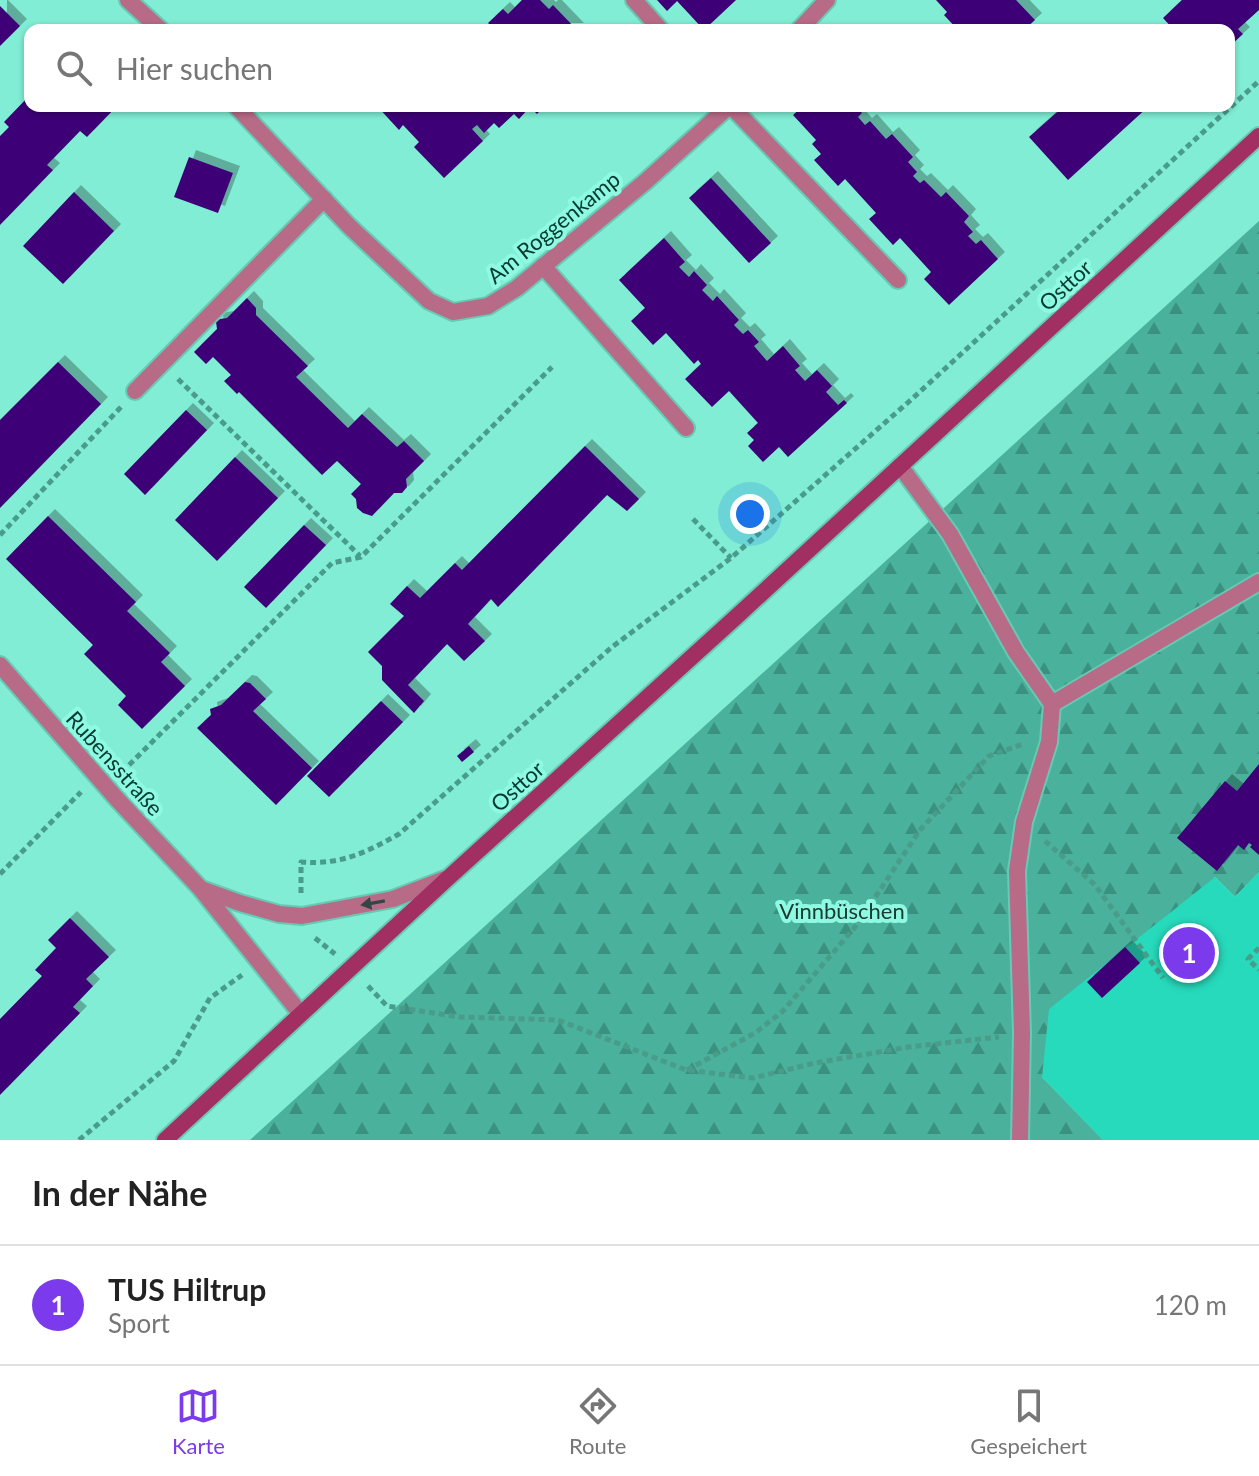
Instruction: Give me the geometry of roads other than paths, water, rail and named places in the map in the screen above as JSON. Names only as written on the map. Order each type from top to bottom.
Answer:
[{"type":"main road","name":"Osttor","points":[[165,1140],[1259,136]]},
{"type":"street","points":[[128,0],[154,24]]},
{"type":"street","points":[[634,0],[656,24]]},
{"type":"street","points":[[805,24],[827,0]]},
{"type":"street","name":"Am Roggenkamp","points":[[242,112],[324,199],[429,301],[453,312],[488,306],[543,266],[723,112]]},
{"type":"street","points":[[736,112],[898,280]]},
{"type":"street","points":[[135,391],[324,199]]},
{"type":"street","points":[[543,266],[686,428]]},
{"type":"street","points":[[900,466],[950,534],[1016,652],[1052,704],[1049,742],[1024,822],[1017,871],[1022,1033],[1020,1140]]},
{"type":"street","points":[[1052,704],[1259,582]]},
{"type":"street","name":"Rubensstraße","points":[[0,665],[200,888],[300,1013]]},
{"type":"street","name":"Rubensstraße","points":[[200,888],[279,914],[302,916],[393,899],[447,879]]},
{"type":"place","name":"TUS Hiltrup","points":[[1189,953]]},
{"type":"park label","name":"Vinnbüschen","points":[[842,910]]}]
